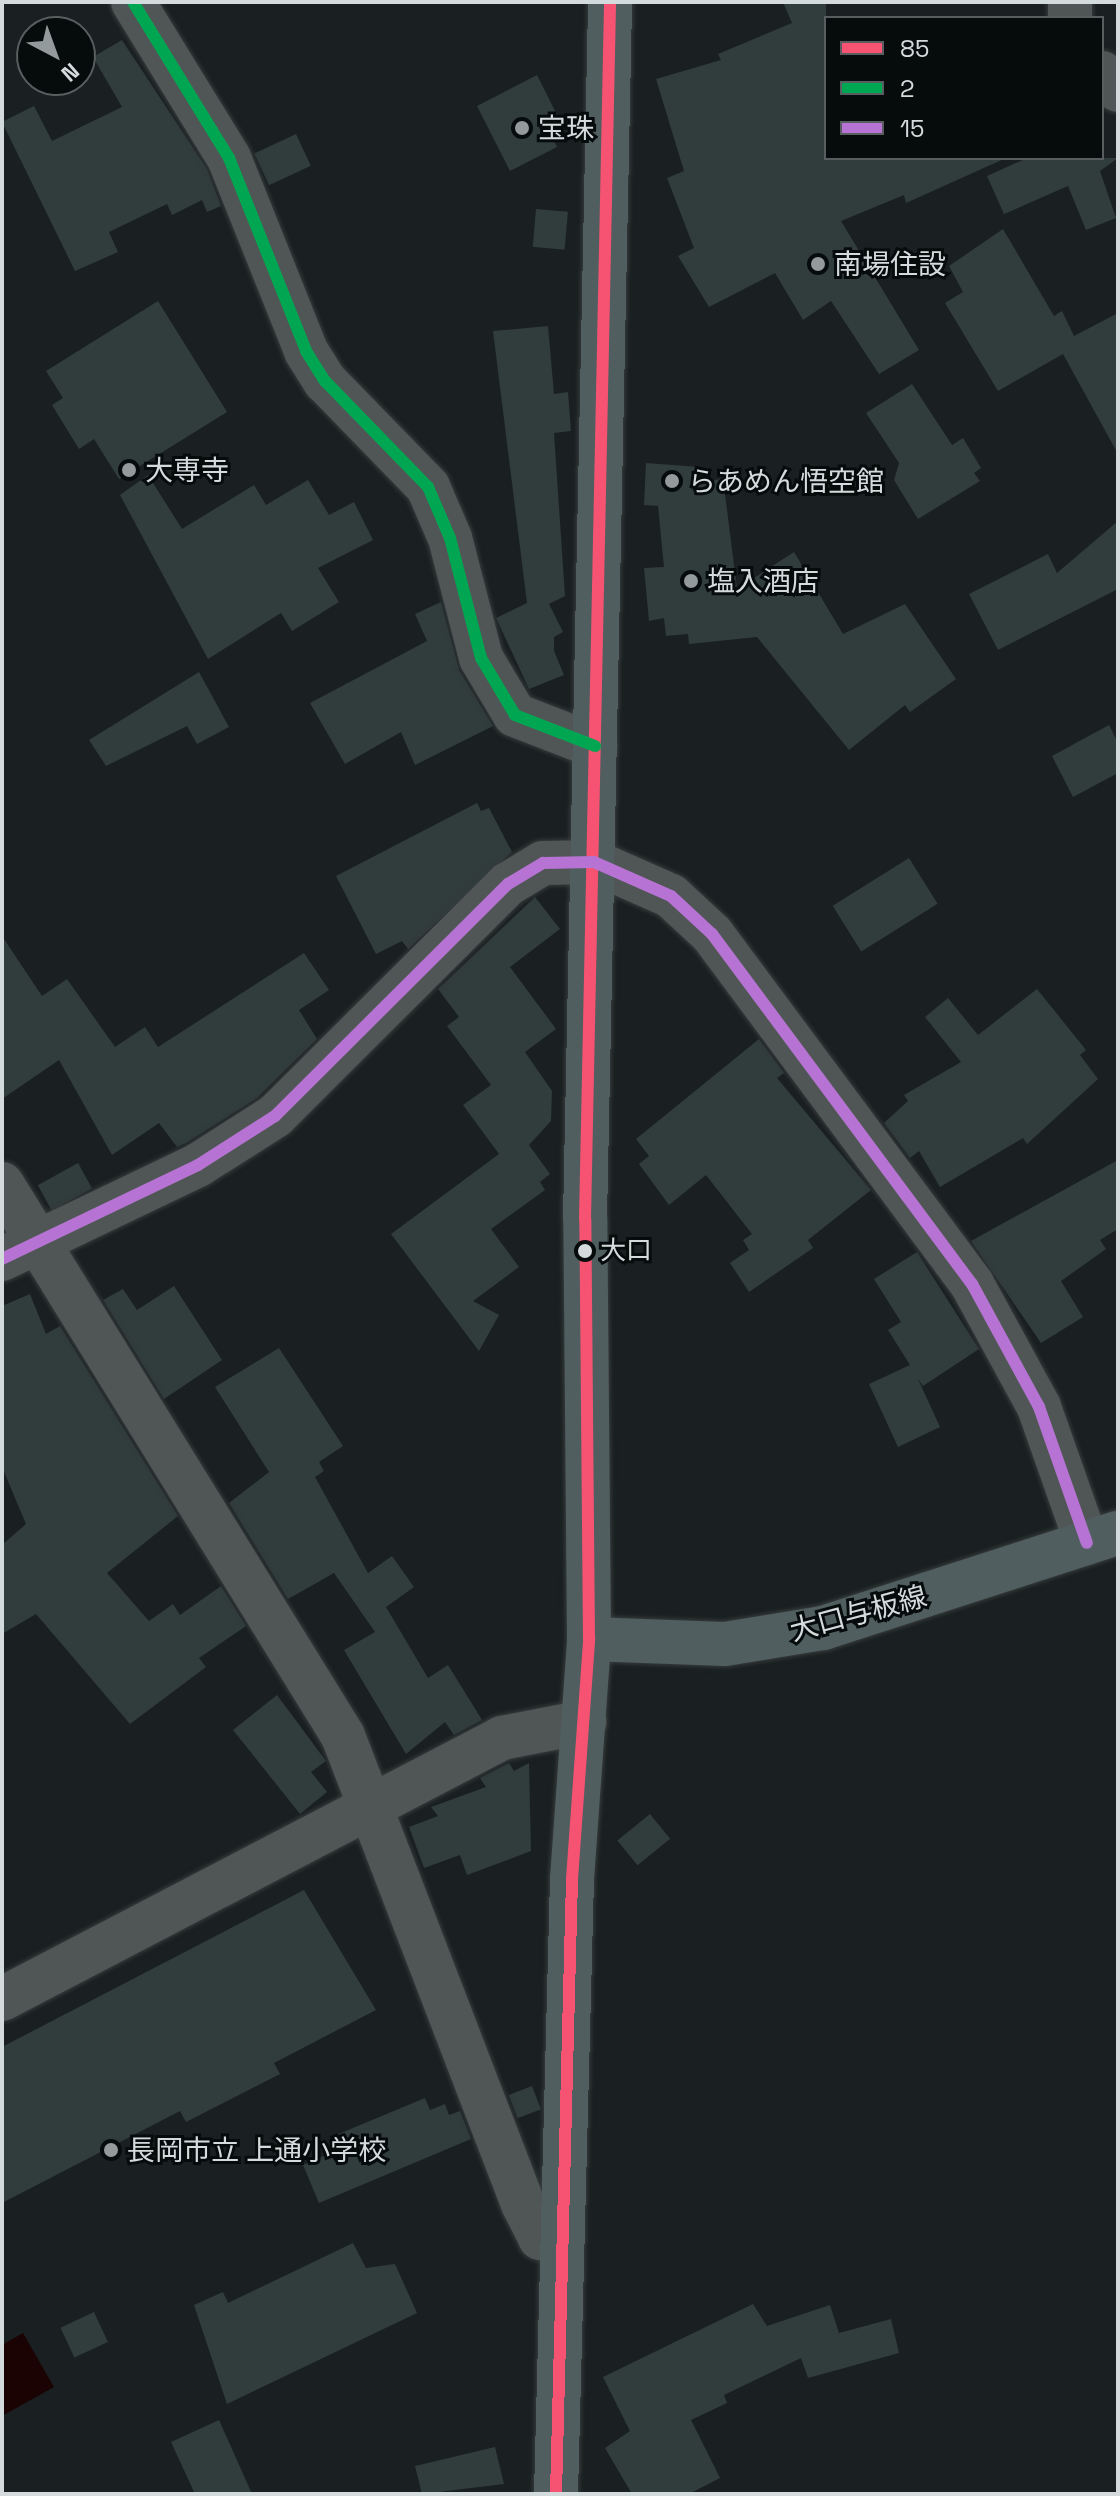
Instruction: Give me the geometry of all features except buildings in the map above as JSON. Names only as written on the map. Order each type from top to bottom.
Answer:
[{"type":"main road","points":[[556,2494],[560,2241],[589,1639],[585,1219],[610,2]]},
{"type":"main road","name":"大口与板線","points":[[589,1639],[725,1644],[823,1628],[1102,1538]]},
{"type":"street","points":[[133,2],[229,158],[306,351],[325,381],[428,487],[450,538],[481,658],[515,715],[595,746]]},
{"type":"street","points":[[1104,75],[1118,90]]},
{"type":"street","points":[[20,1253],[198,1165],[275,1116],[508,884],[543,863],[594,862],[671,896],[712,934],[972,1284],[1039,1407],[1102,1538]]},
{"type":"street","points":[[2,1184],[20,1253],[343,1736],[374,1801],[523,2204],[540,2238],[560,2241]]},
{"type":"street","points":[[2,1999],[374,1801],[502,1738],[584,1722]]},
{"type":"shaded area","points":[[23,2333],[54,2387],[2,2416],[2,2345]]},
{"type":"transit line","name":"2","points":[[133,2],[229,158],[306,351],[325,381],[428,487],[450,538],[481,658],[515,715],[595,746]]},
{"type":"transit line","name":"85","points":[[556,2494],[572,1879],[589,1639],[585,1219],[610,2]]},
{"type":"transit line","name":"15","points":[[2,1259],[198,1165],[275,1116],[508,884],[543,863],[594,862],[671,896],[712,934],[972,1284],[1039,1407],[1087,1543]]},
{"type":"place","name":"宝珠","points":[[522,128]]},
{"type":"place","name":"南場住設","points":[[818,264]]},
{"type":"place","name":"大専寺","points":[[129,470]]},
{"type":"place","name":"らあめん悟空館","points":[[672,481]]},
{"type":"place","name":"塩入酒店","points":[[691,581]]},
{"type":"place","name":"大口","points":[[585,1251]]},
{"type":"place","name":"長岡市立 上通小学校","points":[[111,2150]]}]
